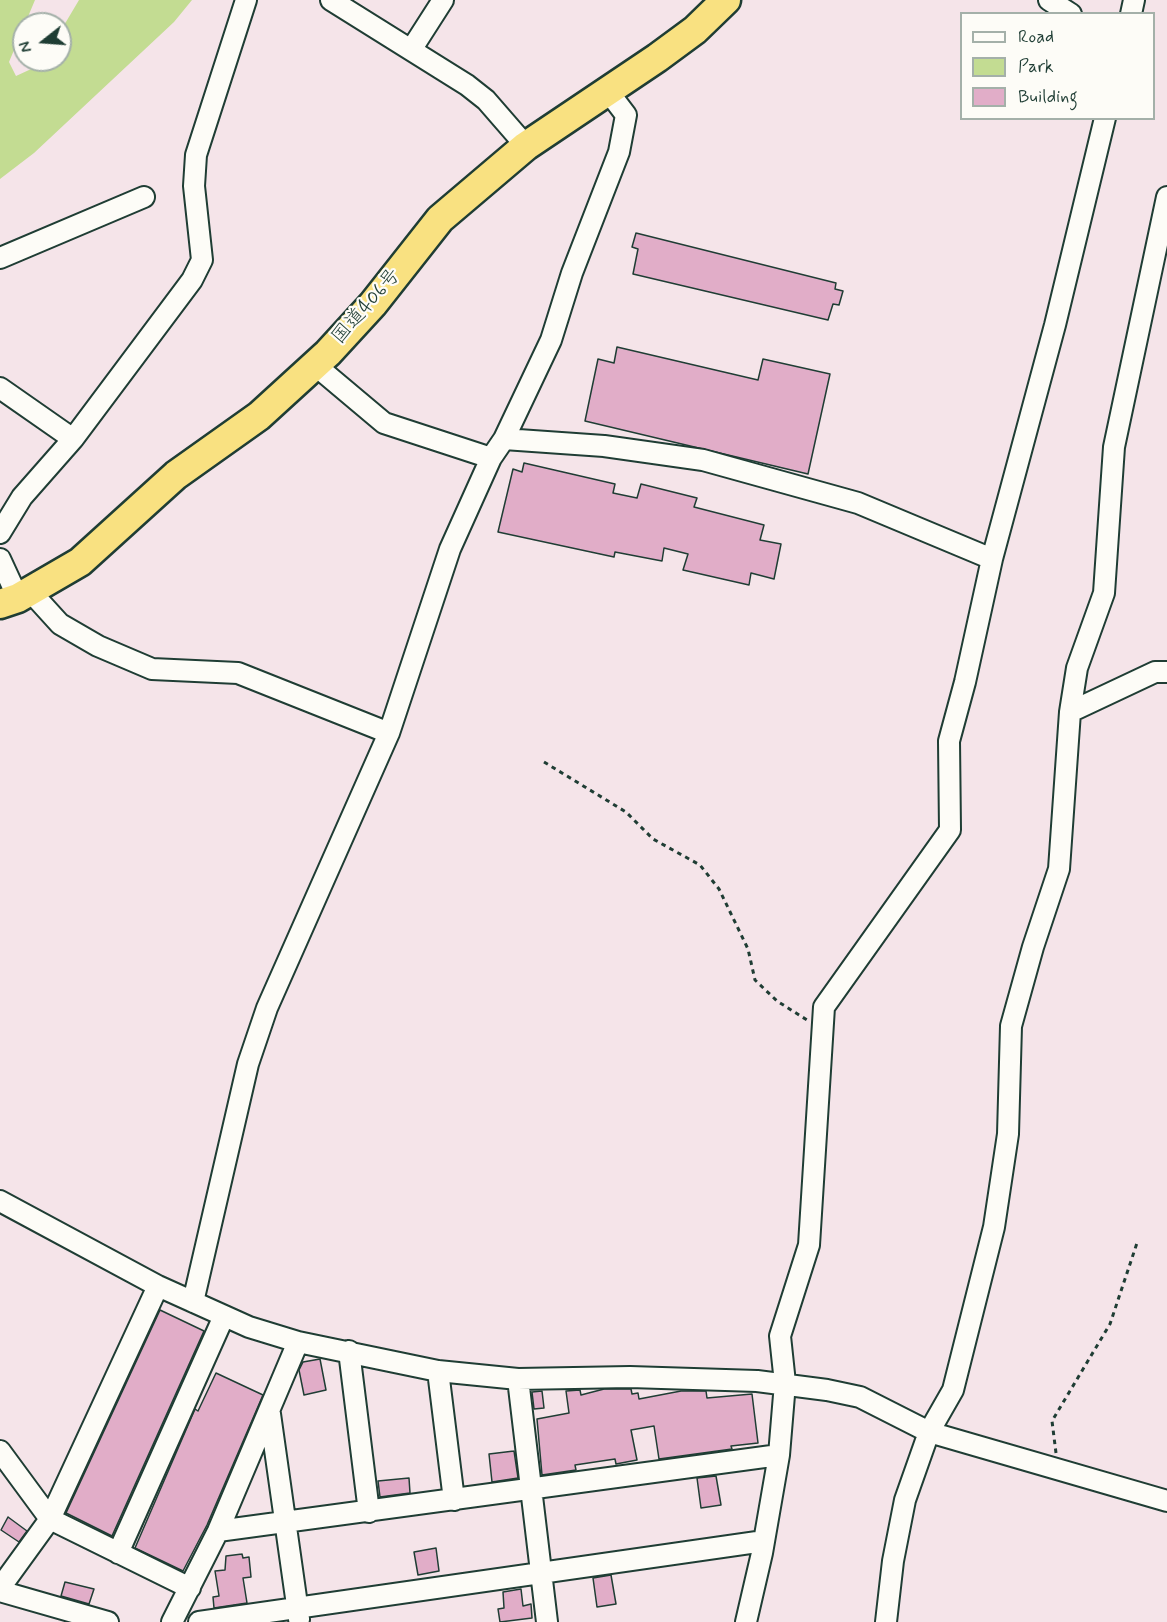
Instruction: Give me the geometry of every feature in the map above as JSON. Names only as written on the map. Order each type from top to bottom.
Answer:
[{"type":"highway","name":"国道406号","points":[[16,598],[80,562],[176,476],[259,416],[315,365],[373,304],[440,219],[526,146],[685,37],[726,0]]},
{"type":"street","points":[[0,533],[22,497],[73,439],[192,280],[202,260],[194,186],[195,154],[246,0]]},
{"type":"street","points":[[411,50],[443,0]]},
{"type":"street","points":[[1049,0],[1068,12]]},
{"type":"street","points":[[345,3],[486,100],[526,146]]},
{"type":"street","points":[[193,1302],[248,1064],[267,1008],[389,733],[450,549],[491,458],[504,439],[551,340],[572,273],[619,152],[626,114],[607,90]]},
{"type":"street","points":[[746,1622],[779,1455],[785,1383],[780,1336],[808,1245],[824,1007],[950,830],[949,741],[965,682],[992,559],[1055,325],[1105,120]]},
{"type":"street","points":[[0,258],[144,197]]},
{"type":"street","points":[[886,1622],[893,1561],[905,1500],[929,1432],[953,1390],[994,1227],[1008,1134],[1011,1026],[1033,947],[1059,869],[1070,712],[1077,668],[1104,593],[1114,447],[1167,197]]},
{"type":"street","points":[[315,365],[384,423],[491,458]]},
{"type":"street","points":[[0,388],[73,439]]},
{"type":"street","points":[[504,439],[604,446],[703,460],[858,503],[992,559]]},
{"type":"street","points":[[0,559],[16,598],[98,646],[152,669],[238,673],[389,733]]},
{"type":"street","points":[[1070,712],[1155,672],[1167,672]]},
{"type":"street","points":[[0,1201],[158,1286],[224,1316],[298,1342],[438,1371],[518,1379],[630,1377],[785,1383],[860,1397],[929,1432],[1167,1501]]},
{"type":"street","points":[[108,1622],[0,1589],[50,1519],[158,1286]]},
{"type":"street","points":[[118,1552],[224,1316]]},
{"type":"street","points":[[172,1622],[218,1532],[298,1342]]},
{"type":"street","points":[[349,1351],[369,1512]]},
{"type":"street","points":[[438,1371],[454,1500]]},
{"type":"street","points":[[518,1379],[547,1622]]},
{"type":"street","points":[[270,1413],[299,1615]]},
{"type":"street","points":[[0,1451],[50,1519],[190,1588]]},
{"type":"street","points":[[218,1532],[285,1521],[530,1491],[779,1455]]},
{"type":"street","points":[[199,1622],[299,1615],[541,1574],[764,1540]]},
{"type":"path","points":[[544,762],[626,812],[653,839],[700,865],[719,889],[748,949],[755,980],[777,1001],[823,1030]]},
{"type":"path","points":[[1059,1470],[1052,1420],[1110,1324],[1138,1240]]},
{"type":"green space","points":[[0,0],[35,0],[30,12],[12,12],[12,55],[9,62],[16,76],[25,72],[72,72],[72,12],[79,0],[192,0],[174,22],[34,153],[0,179]]},
{"type":"building","points":[[636,233],[836,283],[835,289],[843,291],[839,305],[833,304],[828,320],[633,274],[638,249],[632,247]]},
{"type":"building","points":[[617,347],[758,380],[763,359],[830,374],[808,474],[585,421],[598,359],[614,363]]},
{"type":"building","points":[[524,463],[615,484],[613,493],[637,498],[641,484],[697,498],[694,507],[764,525],[760,540],[781,544],[774,579],[751,573],[749,585],[683,570],[688,554],[664,548],[662,561],[615,552],[614,557],[498,532],[513,469],[522,472]]},
{"type":"building","points":[[160,1310],[204,1331],[112,1536],[66,1513]]},
{"type":"building","points":[[320,1359],[326,1390],[304,1395],[299,1370],[303,1362]]},
{"type":"building","points":[[216,1373],[263,1395],[207,1525],[183,1571],[135,1548],[195,1409],[198,1411]]},
{"type":"building","points":[[604,1389],[631,1389],[632,1394],[638,1393],[639,1399],[681,1391],[706,1391],[707,1398],[752,1394],[758,1443],[659,1459],[654,1426],[631,1430],[637,1460],[616,1464],[615,1459],[575,1465],[576,1470],[542,1475],[537,1419],[569,1413],[566,1391],[580,1390],[581,1395]]},
{"type":"building","points":[[542,1391],[544,1408],[534,1409],[532,1392]]},
{"type":"building","points":[[514,1451],[518,1478],[492,1482],[489,1454]]},
{"type":"building","points":[[716,1476],[721,1505],[701,1508],[697,1478]]},
{"type":"building","points":[[409,1478],[410,1493],[380,1497],[378,1481]]},
{"type":"building","points":[[8,1517],[27,1531],[19,1542],[1,1530]]},
{"type":"building","points":[[436,1548],[439,1571],[418,1575],[414,1552]]},
{"type":"building","points":[[242,1554],[243,1558],[249,1557],[251,1577],[243,1578],[247,1603],[214,1608],[213,1597],[219,1596],[215,1571],[225,1570],[226,1556]]},
{"type":"building","points":[[611,1575],[616,1604],[597,1607],[593,1578]]},
{"type":"building","points":[[65,1582],[94,1589],[89,1604],[61,1596]]},
{"type":"building","points":[[521,1589],[523,1606],[531,1604],[532,1618],[500,1622],[498,1609],[504,1608],[503,1592]]}]
